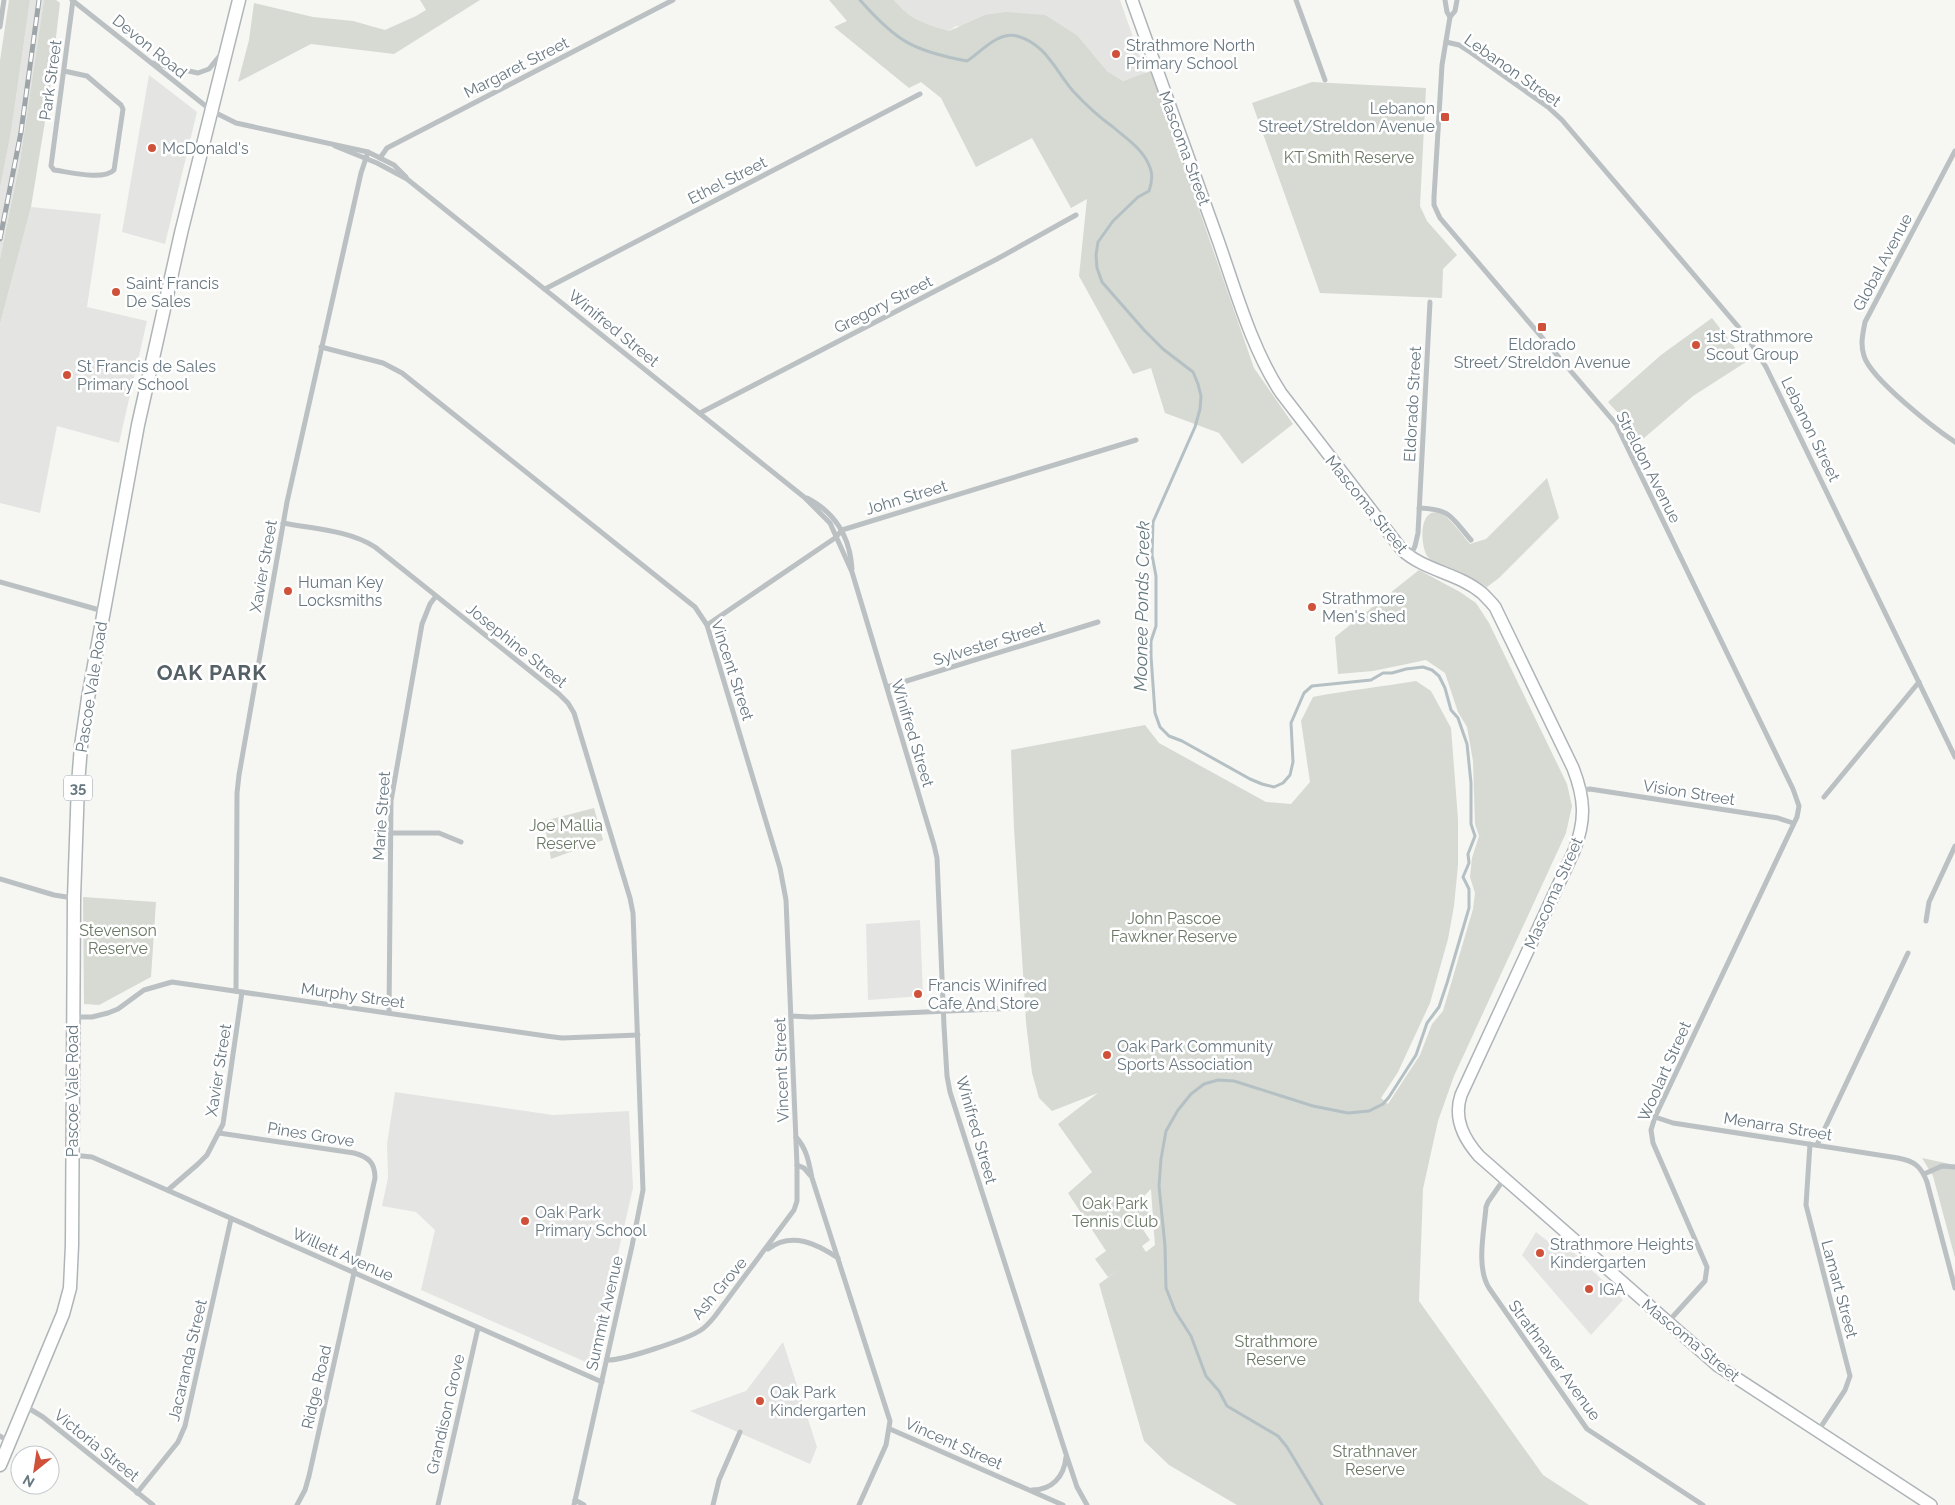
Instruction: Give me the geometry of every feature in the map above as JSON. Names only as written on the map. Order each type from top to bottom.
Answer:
[{"type":"main road","name":"Pascoe Vale Road","points":[[0,1465],[5,1439],[25,1406],[61,1321],[70,1288],[72,1260],[74,898],[81,746],[103,611],[138,425],[173,267],[239,0]]},
{"type":"main road","name":"Mascoma Street","points":[[1132,0],[1222,251],[1270,378],[1386,530],[1410,557],[1482,592],[1495,607],[1569,760],[1581,790],[1583,816],[1580,836],[1458,1103],[1460,1128],[1467,1142],[1479,1156],[1718,1366],[1931,1505]]},
{"type":"street","points":[[0,27],[4,0]]},
{"type":"street","name":"Devon Road","points":[[73,0],[212,111]]},
{"type":"street","name":"Park Street","points":[[64,71],[83,74],[90,78],[124,109],[114,170],[110,174],[89,175],[54,170],[50,162],[73,0]]},
{"type":"street","name":"Margaret Street","points":[[377,163],[387,148],[673,0]]},
{"type":"street","points":[[1296,0],[1325,80]]},
{"type":"street","name":"Lebanon Street","points":[[1445,0],[1450,17]]},
{"type":"street","name":"Lebanon Street","points":[[1447,34],[1450,17],[1455,11],[1457,0]]},
{"type":"street","name":"Streldon Avenue","points":[[1447,34],[1442,65],[1434,196],[1436,211],[1616,424],[1793,790],[1799,806],[1793,823]]},
{"type":"street","name":"Lebanon Street","points":[[1446,42],[1458,45],[1470,52],[1548,107],[1562,120],[1747,337],[1766,367],[1955,757]]},
{"type":"street","points":[[150,62],[198,73],[209,68],[228,45]]},
{"type":"street","name":"Ethel Street","points":[[545,289],[920,94]]},
{"type":"street","name":"Winifred Street","points":[[212,111],[236,123],[368,152],[398,168],[407,179]]},
{"type":"street","name":"Winifred Street","points":[[335,146],[377,163],[407,179],[804,497],[830,523],[835,538],[852,572],[937,858],[943,1011],[947,1076],[950,1092],[1066,1454],[1077,1487],[1086,1505]]},
{"type":"street","name":"Global Avenue","points":[[1955,151],[1865,322],[1862,338],[1864,356],[1875,374],[1933,428],[1955,442]]},
{"type":"street","name":"Xavier Street","points":[[168,1190],[207,1155],[219,1133],[225,1111],[239,991],[237,793],[283,523],[321,347],[365,158],[368,152]]},
{"type":"street","name":"Gregory Street","points":[[700,413],[997,259],[1076,215]]},
{"type":"street","name":"Eldorado Street","points":[[1410,557],[1417,540],[1430,302]]},
{"type":"street","name":"Vincent Street","points":[[321,347],[383,363],[402,373],[695,607],[707,625],[784,884],[797,1165]]},
{"type":"street","name":"John Street","points":[[842,530],[1136,440]]},
{"type":"street","name":"Winifred Street","points":[[804,497],[816,503],[830,514],[842,530],[851,559],[852,572]]},
{"type":"street","points":[[1419,508],[1435,508],[1445,512],[1471,540]]},
{"type":"street","name":"Josephine Street","points":[[283,523],[343,534],[362,540],[560,694],[568,703],[574,714],[633,913],[638,1035]]},
{"type":"street","points":[[707,625],[835,538],[842,530]]},
{"type":"street","points":[[0,582],[103,611]]},
{"type":"street","name":"Marie Street","points":[[389,1013],[392,801],[422,624],[430,604],[436,596]]},
{"type":"street","name":"Sylvester Street","points":[[887,687],[1098,622]]},
{"type":"street","points":[[1824,797],[1919,682]]},
{"type":"street","name":"Vision Street","points":[[1581,790],[1590,789],[1778,818],[1793,823]]},
{"type":"street","name":"Woolart Street","points":[[1668,1323],[1705,1281],[1707,1267],[1653,1143],[1651,1130],[1655,1117],[1793,823]]},
{"type":"street","points":[[391,833],[438,833],[461,842]]},
{"type":"street","points":[[1926,921],[1929,902],[1955,846]]},
{"type":"street","points":[[0,879],[58,896],[74,898]]},
{"type":"street","points":[[1817,1145],[1908,954]]},
{"type":"street","name":"Murphy Street","points":[[73,1017],[104,1015],[118,1009],[144,990],[172,982],[562,1038],[638,1035]]},
{"type":"street","points":[[791,1019],[1017,1008]]},
{"type":"street","name":"Summit Avenue","points":[[574,1502],[607,1360],[643,1190],[638,1035]]},
{"type":"street","name":"Menarra Street","points":[[1655,1117],[1673,1123],[1898,1158],[1914,1162],[1924,1174]]},
{"type":"street","name":"Pines Grove","points":[[219,1133],[354,1153],[372,1161],[375,1178],[354,1273]]},
{"type":"street","name":"Vincent Street","points":[[796,1137],[807,1154],[812,1178],[888,1413],[890,1429],[1063,1505]]},
{"type":"street","name":"Lamart Street","points":[[1810,1144],[1806,1205],[1850,1376],[1845,1390],[1818,1432]]},
{"type":"street","name":"Willett Avenue","points":[[72,1155],[92,1157],[602,1382]]},
{"type":"street","points":[[797,1165],[804,1168],[812,1178]]},
{"type":"street","name":"Ash Grove","points":[[607,1360],[621,1359],[684,1338],[701,1330],[715,1316],[794,1210],[797,1201],[797,1165]]},
{"type":"street","points":[[1955,1167],[1942,1166],[1924,1174],[1955,1288]]},
{"type":"street","name":"Strathnaver Avenue","points":[[1505,1179],[1488,1202],[1486,1208],[1482,1266],[1484,1280],[1488,1288],[1587,1429],[1703,1505]]},
{"type":"street","name":"Jacaranda Street","points":[[137,1493],[178,1442],[185,1426],[231,1219]]},
{"type":"street","name":"Ash Grove","points":[[762,1254],[780,1242],[804,1241],[820,1246],[839,1258]]},
{"type":"street","name":"Ridge Road","points":[[297,1505],[305,1490],[309,1476],[354,1273]]},
{"type":"street","name":"Grandison Grove","points":[[438,1505],[478,1328]]},
{"type":"street","name":"Victoria Street","points":[[25,1406],[43,1417],[152,1505]]},
{"type":"street","points":[[859,1505],[886,1445],[890,1429]]},
{"type":"street","points":[[714,1505],[719,1480],[740,1432]]},
{"type":"street","points":[[1029,1490],[1043,1490],[1058,1478],[1065,1469],[1066,1454]]},
{"type":"street","points":[[574,1502],[584,1505]]},
{"type":"shaded area","points":[[30,0],[44,0],[20,161],[0,259],[0,188],[11,132]]},
{"type":"shaded area","name":"Strathmore North Primary School","points":[[894,0],[1120,0],[1146,74],[1123,81],[1107,71],[1078,36],[956,26],[949,31],[917,21],[902,10]]},
{"type":"shaded area","points":[[149,75],[197,112],[165,244],[122,232]]},
{"type":"shaded area","name":"St Francis de Sales Primary School","points":[[31,207],[101,214],[87,307],[147,321],[119,443],[57,426],[40,513],[0,503],[0,324]]},
{"type":"shaded area","points":[[920,920],[923,996],[868,1000],[866,924]]},
{"type":"shaded area","name":"Oak Park Primary School","points":[[395,1092],[553,1115],[629,1111],[633,1188],[593,1362],[588,1363],[421,1290],[435,1230],[416,1212],[382,1206],[388,1178],[387,1144]]},
{"type":"shaded area","points":[[1536,1232],[1559,1250],[1565,1244],[1623,1300],[1591,1335],[1522,1255]]},
{"type":"shaded area","name":"Oak Park Kindergarten","points":[[783,1342],[817,1447],[810,1464],[690,1411],[746,1391]]},
{"type":"green space","points":[[9,0],[30,0],[11,132],[0,188],[0,61]]},
{"type":"green space","points":[[44,0],[56,0],[60,3],[49,97],[31,207],[0,324],[0,259],[20,161]]},
{"type":"green space","points":[[420,0],[480,0],[394,54],[311,44],[238,82],[249,40],[254,3],[313,17],[353,21],[385,30],[426,10]]},
{"type":"green space","points":[[829,0],[894,0],[912,17],[949,31],[985,15],[1006,12],[1045,15],[1078,36],[1107,71],[1123,81],[1151,71],[1254,368],[1293,424],[1242,464],[1219,433],[1165,413],[1151,368],[1133,374],[1079,276],[1087,199],[1071,208],[1032,138],[976,167],[941,98],[921,82],[909,88],[834,27],[847,21]]},
{"type":"green space","name":"KT Smith Reserve","points":[[1312,82],[1426,88],[1420,206],[1427,221],[1457,255],[1443,269],[1442,298],[1320,293],[1252,103]]},
{"type":"green space","points":[[1712,318],[1746,362],[1693,396],[1637,444],[1627,423],[1608,402],[1661,355]]},
{"type":"green space","points":[[1547,478],[1559,518],[1499,578],[1487,587],[1470,577],[1436,563],[1428,557],[1422,537],[1424,521],[1428,516],[1433,513],[1444,515],[1470,544],[1486,539]]},
{"type":"green space","points":[[1419,570],[1460,592],[1476,603],[1489,623],[1567,784],[1572,806],[1566,833],[1454,1076],[1438,1121],[1423,1189],[1419,1301],[1543,1475],[1589,1505],[1237,1505],[1169,1465],[1144,1441],[1099,1284],[1121,1268],[1108,1277],[1095,1259],[1106,1251],[1068,1193],[1092,1172],[1058,1124],[1098,1093],[1052,1111],[1039,1098],[1032,1073],[1026,1022],[1011,750],[1145,725],[1159,743],[1266,802],[1291,804],[1310,782],[1301,721],[1313,697],[1416,681],[1431,691],[1451,728],[1458,819],[1458,865],[1454,906],[1448,939],[1430,1003],[1398,1072],[1381,1098],[1388,1104],[1420,1055],[1432,1024],[1443,1011],[1473,909],[1475,893],[1470,877],[1472,858],[1479,836],[1475,824],[1473,761],[1467,727],[1458,712],[1445,673],[1426,660],[1373,671],[1338,674],[1335,637]],"holes":[[[1151,1189],[1153,1218],[1152,1219],[1141,1199]],[[1153,1221],[1155,1245],[1146,1252],[1142,1246],[1150,1240],[1142,1228]]]},
{"type":"green space","name":"Joe Mallia Reserve","points":[[594,808],[603,840],[551,859],[544,821]]},
{"type":"green space","name":"Stevenson Reserve","points":[[83,897],[156,902],[151,977],[99,1005],[84,1004]]},
{"type":"green space","points":[[1922,1158],[1955,1165],[1955,1258],[1933,1176]]},
{"type":"waterway","name":"Moonee Ponds Creek","points":[[860,0],[895,35],[919,48],[948,57],[967,61],[990,43],[1010,35],[1027,40],[1043,51],[1082,101],[1129,140],[1144,156],[1149,165],[1152,177],[1149,191],[1138,197],[1113,221],[1098,242],[1096,255],[1097,268],[1102,282],[1163,349],[1193,372],[1201,396],[1195,427],[1153,522],[1152,555],[1156,576],[1156,626],[1151,641],[1151,656],[1155,713],[1160,727],[1169,736],[1182,741],[1250,779],[1274,787],[1283,783],[1290,775],[1293,762],[1291,723],[1304,693],[1312,686],[1371,680],[1383,673],[1423,667],[1432,670],[1439,676],[1445,688],[1451,710],[1458,718],[1467,744],[1471,783],[1471,824],[1475,836],[1468,854],[1469,863],[1463,877],[1469,889],[1469,908],[1439,1007],[1427,1023],[1416,1055],[1389,1097],[1383,1104],[1369,1111],[1348,1113],[1313,1106],[1234,1081],[1218,1080],[1204,1084],[1191,1094],[1178,1110],[1166,1131],[1159,1186],[1165,1246],[1166,1288],[1175,1311],[1191,1336],[1206,1376],[1219,1391],[1227,1406],[1278,1436],[1287,1447],[1322,1505]]},
{"type":"railway","points":[[0,239],[21,132],[39,0]]},
{"type":"place","name":"Strathmore North Primary School","points":[[1116,54]]},
{"type":"place","name":"Lebanon Street/Streldon Avenue","points":[[1445,117]]},
{"type":"place","name":"McDonald's","points":[[152,148]]},
{"type":"place","name":"Saint Francis De Sales","points":[[116,292]]},
{"type":"place","name":"Eldorado Street/Streldon Avenue","points":[[1542,327]]},
{"type":"place","name":"1st Strathmore Scout Group","points":[[1696,345]]},
{"type":"place","name":"St Francis de Sales Primary School","points":[[67,375]]},
{"type":"place","name":"Human Key Locksmiths","points":[[288,591]]},
{"type":"place","name":"Strathmore Men's shed","points":[[1312,607]]},
{"type":"place","name":"Francis Winifred Cafe And Store","points":[[918,994]]},
{"type":"place","name":"Oak Park Community Sports Association","points":[[1107,1055]]},
{"type":"place","name":"Oak Park Primary School","points":[[525,1221]]},
{"type":"place","name":"Strathmore Heights Kindergarten","points":[[1540,1253]]},
{"type":"place","name":"IGA","points":[[1589,1289]]},
{"type":"place","name":"Oak Park Kindergarten","points":[[760,1401]]},
{"type":"district","name":"OAK PARK","points":[[212,673]]},
{"type":"park label","name":"John Pascoe Fawkner Reserve","points":[[1174,927]]},
{"type":"park label","name":"Oak Park Tennis Club","points":[[1115,1212]]},
{"type":"park label","name":"Strathmore Reserve","points":[[1276,1350]]},
{"type":"park label","name":"Strathnaver Reserve","points":[[1375,1460]]}]
